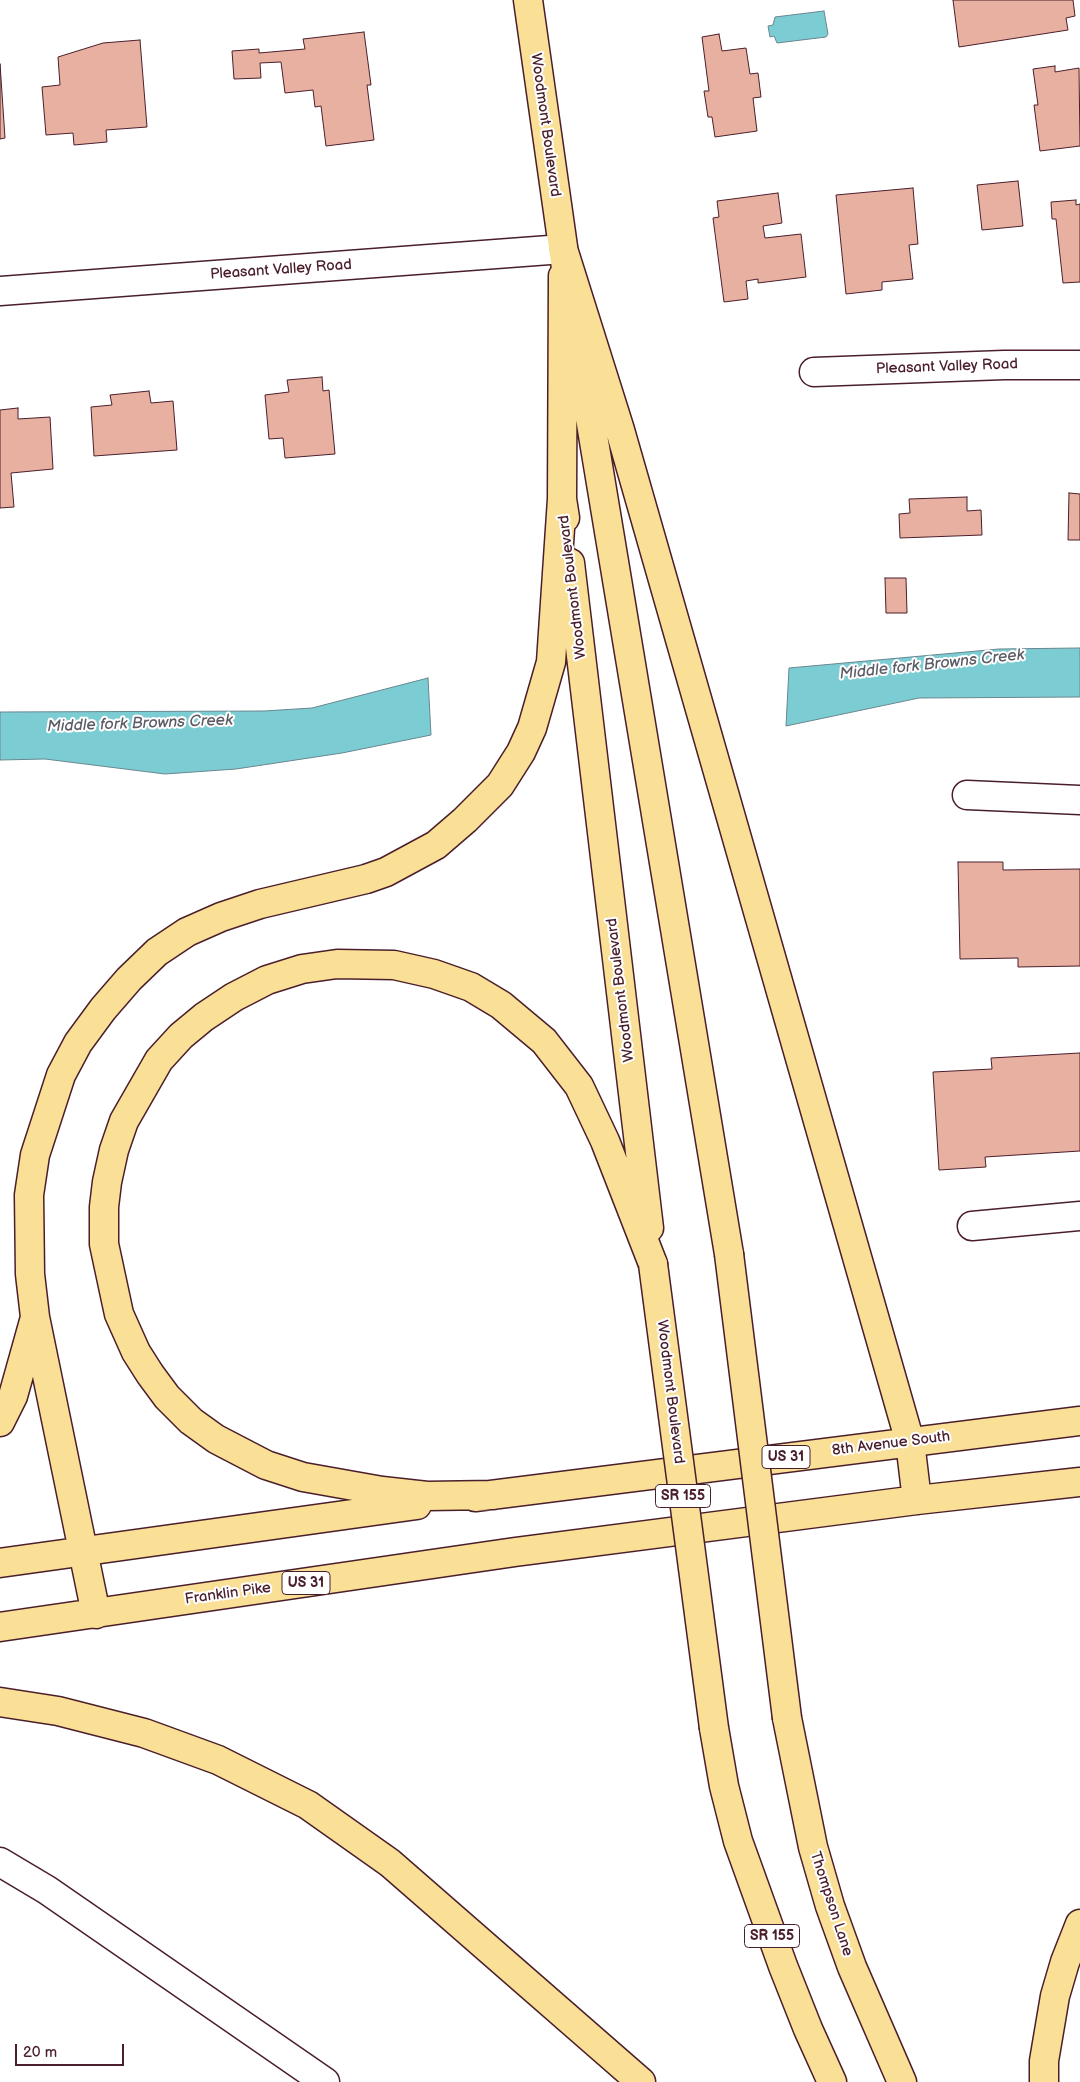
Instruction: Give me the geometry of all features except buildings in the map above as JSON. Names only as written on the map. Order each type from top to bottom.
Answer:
[{"type":"main road","name":"Woodmont Boulevard","points":[[528,0],[563,249],[728,1254],[787,1718]]},
{"type":"main road","name":"Woodmont Boulevard","points":[[563,249],[562,499],[653,1264],[714,1728],[724,1786],[738,1841],[786,1975],[832,2082]]},
{"type":"main road","points":[[563,249],[620,430],[910,1442],[917,1500]]},
{"type":"main road","points":[[96,1614],[35,1317],[29,1237],[29,1195],[35,1155],[61,1075],[78,1043],[103,1009],[156,952],[187,932],[221,917],[260,904],[366,879],[386,872],[436,845],[465,820],[500,785],[521,752],[532,728],[550,662],[562,499]]},
{"type":"main road","points":[[493,1495],[427,1496],[382,1491],[303,1477],[266,1465],[216,1439],[191,1421],[156,1382],[136,1352],[120,1314],[104,1244],[104,1207],[106,1182],[124,1121],[159,1060],[181,1036],[204,1017],[234,997],[267,980],[302,969],[344,964],[394,965],[434,974],[471,987],[501,1005],[538,1034],[561,1060],[579,1086],[605,1141],[653,1264]]},
{"type":"main road","points":[[0,1422],[13,1396],[35,1317]]},
{"type":"main road","name":"8th Avenue South","points":[[493,1495],[1080,1420]]},
{"type":"main road","name":"US 31","points":[[917,1500],[1080,1482]]},
{"type":"main road","name":"US 31","points":[[0,1563],[493,1495]]},
{"type":"main road","name":"Franklin Pike","points":[[0,1627],[515,1552],[917,1500]]},
{"type":"main road","points":[[0,1702],[58,1711],[144,1733],[218,1760],[308,1805],[390,1864],[642,2082]]},
{"type":"main road","name":"Thompson Lane","points":[[787,1718],[813,1847],[830,1906],[852,1967],[902,2082]]},
{"type":"main road","points":[[1044,2082],[1045,2052],[1055,1996],[1065,1962],[1080,1924]]},
{"type":"street","name":"Pleasant Valley Road","points":[[0,291],[563,249]]},
{"type":"street","name":"Pleasant Valley Road","points":[[814,372],[1004,365],[1080,365]]},
{"type":"street","points":[[967,795],[1080,800]]},
{"type":"street","points":[[972,1226],[1080,1216]]},
{"type":"street","points":[[0,1862],[47,1890],[325,2082]]},
{"type":"water","points":[[824,11],[828,34],[826,37],[777,43],[774,36],[770,37],[768,26],[773,25],[775,17]]},
{"type":"water","name":"Middle fork Browns Creek","points":[[1080,648],[1080,697],[919,698],[786,726],[789,668],[999,649]]},
{"type":"water","name":"Middle fork Browns Creek","points":[[428,678],[431,735],[342,753],[236,769],[165,774],[45,759],[0,760],[0,712],[264,711],[312,708]]}]
